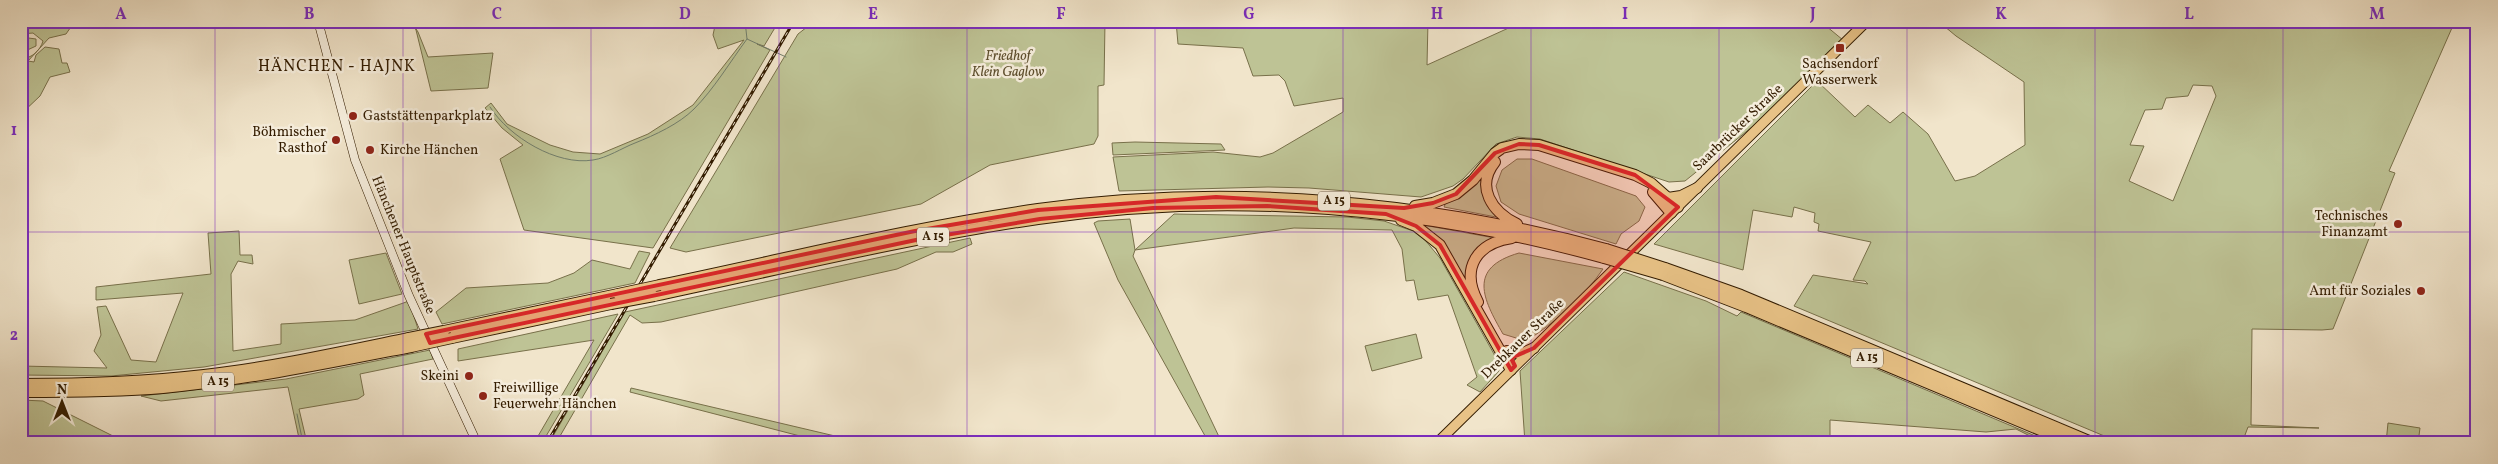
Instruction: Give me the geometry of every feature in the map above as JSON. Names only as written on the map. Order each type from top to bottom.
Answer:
[{"type":"highway","points":[[1404,208],[1433,203],[1456,194],[1473,180],[1502,148],[1519,144],[1539,145],[1635,174],[1651,183],[1668,198],[1675,210]]},
{"type":"highway","points":[[1531,230],[1500,214],[1492,206],[1486,189],[1486,180],[1493,164],[1505,154],[1519,149],[1538,150],[1641,183],[1675,210]]},
{"type":"highway","points":[[1668,198],[1681,196],[1697,188]]},
{"type":"highway","name":"A 15","points":[[21,392],[82,392],[195,384],[290,370],[618,294],[925,230],[1038,210],[1122,200],[1242,197],[1348,202],[1404,208],[1531,230],[1741,295],[2094,443]]},
{"type":"highway","name":"A 15","points":[[448,334],[654,296],[916,240],[1040,219],[1153,208],[1216,205],[1306,208],[1386,214],[1605,253]]},
{"type":"highway","points":[[1386,214],[1416,226],[1440,245],[1513,368]]},
{"type":"highway","points":[[1513,368],[1507,351],[1476,299],[1471,286],[1470,276],[1475,258],[1481,250],[1496,240],[1521,237]]},
{"type":"highway","name":"A 15","points":[[1664,272],[2071,443]]},
{"type":"highway","name":"A 15","points":[[21,384],[114,383],[202,375],[410,342]]},
{"type":"highway","points":[[1507,351],[1521,354],[1534,348]]},
{"type":"main road","name":"Hänchener Hauptstraße","points":[[318,21],[355,160],[409,296],[478,443]]},
{"type":"main road","name":"Saarbrücker Straße","points":[[1629,255],[1867,21]]},
{"type":"main road","name":"Drebkauer Straße","points":[[1436,443],[1629,255]]},
{"type":"highlighted area","points":[[1519,144],[1539,145],[1635,175],[1678,207],[1534,348],[1511,358],[1515,366],[1511,370],[1440,245],[1416,226],[1386,214],[1267,206],[1153,208],[1040,219],[916,240],[430,343],[426,334],[915,231],[1038,210],[1216,197],[1404,208],[1433,203],[1456,194],[1495,153]]},
{"type":"green space","points":[[21,21],[75,21],[66,34],[49,38],[39,49],[43,41],[33,33],[21,34]]},
{"type":"green space","points":[[411,21],[418,32],[428,57],[493,53],[488,88],[431,91],[416,30]]},
{"type":"green space","points":[[716,21],[779,21],[764,46],[757,44],[770,50],[653,248],[524,230],[500,159],[523,145],[502,128],[485,108],[491,103],[507,124],[550,145],[573,152],[600,154],[648,134],[693,105],[744,40],[718,49],[713,35]]},
{"type":"green space","name":"Friedhof Klein Gaglow","points":[[809,21],[1105,21],[1104,85],[1098,86],[1098,136],[1094,144],[990,165],[921,204],[686,252],[670,248],[798,34],[807,27]]},
{"type":"green space","points":[[1176,21],[1428,21],[1427,65],[1524,21],[1820,21],[1843,40],[1757,123],[1685,181],[1669,182],[1540,139],[1517,137],[1496,144],[1463,179],[1453,186],[1421,197],[1309,188],[1268,187],[1119,191],[1113,157],[1213,152],[1260,157],[1273,153],[1343,112],[1343,98],[1294,106],[1285,81],[1279,75],[1253,76],[1243,48],[1178,44]]},
{"type":"green space","points":[[1938,21],[2455,21],[2389,171],[2395,173],[2333,329],[2252,329],[2251,425],[2319,428],[2248,427],[2242,443],[2121,443],[1794,306],[1813,275],[1868,284],[1865,281],[1853,280],[1871,242],[1818,231],[1819,224],[1814,222],[1815,213],[1794,207],[1792,217],[1753,210],[1743,270],[1654,244],[1817,81],[1855,117],[1868,105],[1890,123],[1903,112],[1928,134],[1955,181],[1975,176],[2025,145],[2024,82],[1956,36]],"holes":[[[2193,85],[2212,86],[2216,96],[2173,201],[2129,181],[2144,146],[2130,145],[2145,110],[2162,109],[2166,98],[2188,96]]]},
{"type":"green space","points":[[21,37],[36,39],[36,46],[21,53]]},
{"type":"green space","points":[[45,47],[59,49],[62,63],[67,63],[70,72],[50,77],[40,96],[21,114],[21,59],[35,53],[28,61],[34,62],[36,55]]},
{"type":"green space","points":[[1112,143],[1221,144],[1225,150],[1113,155]]},
{"type":"green space","points":[[1517,159],[1532,159],[1636,196],[1645,207],[1639,221],[1621,234],[1616,244],[1519,214],[1501,202],[1496,186],[1502,170]]},
{"type":"green space","points":[[1483,175],[1485,200],[1496,217],[1444,207],[1446,202]]},
{"type":"green space","points":[[1174,214],[1347,217],[1384,221],[1413,231],[1425,240],[1440,258],[1494,354],[1499,371],[1480,392],[1467,385],[1477,377],[1448,295],[1418,300],[1414,280],[1406,281],[1402,249],[1392,230],[1294,228],[1135,250]]},
{"type":"green space","points":[[1130,219],[1135,250],[1133,256],[1222,443],[1209,443],[1118,280],[1094,223],[1098,221]]},
{"type":"green space","points":[[1423,225],[1495,238],[1478,249],[1468,267],[1465,281],[1440,240]]},
{"type":"green space","points":[[239,231],[240,255],[252,255],[253,264],[238,261],[231,274],[233,351],[281,344],[281,324],[355,320],[409,301],[418,329],[204,367],[111,376],[21,375],[21,366],[107,368],[94,351],[101,335],[97,307],[106,306],[131,360],[156,362],[183,293],[96,300],[96,287],[211,274],[208,233]]},
{"type":"green space","points":[[970,238],[972,244],[953,252],[936,252],[897,269],[661,322],[642,323],[630,315],[556,443],[549,443],[625,312]]},
{"type":"green space","points":[[639,251],[650,253],[635,283],[442,324],[436,312],[466,288],[548,283],[574,273],[592,260],[630,269]]},
{"type":"green space","points":[[386,253],[402,294],[359,304],[349,260]]},
{"type":"green space","points":[[1519,253],[1603,269],[1587,290],[1568,309],[1526,341],[1503,334],[1490,309],[1484,286],[1486,276],[1492,267],[1503,259]]},
{"type":"green space","points":[[1624,272],[1706,301],[1737,316],[1741,312],[2052,443],[2044,443],[2016,429],[1986,432],[1830,420],[1830,443],[1525,443],[1520,371]]},
{"type":"green space","points":[[618,314],[542,443],[534,443],[594,340],[458,361],[458,349]]},
{"type":"green space","points":[[1416,334],[1422,358],[1372,371],[1365,346]]},
{"type":"green space","points":[[430,350],[433,359],[360,374],[364,395],[358,399],[299,409],[307,443],[300,443],[288,387],[161,401],[141,396],[286,379]]},
{"type":"green space","points":[[631,388],[835,436],[834,443],[827,443],[630,392]]},
{"type":"green space","points":[[21,400],[43,401],[127,443],[21,443]]},
{"type":"green space","points":[[2388,423],[2420,428],[2418,443],[2386,443]]},
{"type":"waterway","points":[[745,21],[747,39],[786,57]]},
{"type":"waterway","points":[[490,107],[509,129],[535,147],[550,154],[579,161],[598,159],[659,133],[688,114],[708,93],[747,39]]},
{"type":"waterway","points":[[297,414],[303,443]]},
{"type":"railway","points":[[547,443],[794,21]]},
{"type":"place","name":"Sachsendorf Wasserwerk","points":[[1840,48]]},
{"type":"place","name":"Gaststättenparkplatz","points":[[353,116]]},
{"type":"place","name":"Böhmischer Rasthof","points":[[336,140]]},
{"type":"place","name":"Kirche Hänchen","points":[[370,150]]},
{"type":"place","name":"Technisches Finanzamt","points":[[2398,224]]},
{"type":"place","name":"Amt für Soziales","points":[[2421,291]]},
{"type":"place","name":"Skeini","points":[[469,376]]},
{"type":"place","name":"Freiwillige Feuerwehr Hänchen","points":[[483,396]]},
{"type":"district","name":"HÄNCHEN - HAJNK","points":[[337,67]]}]
